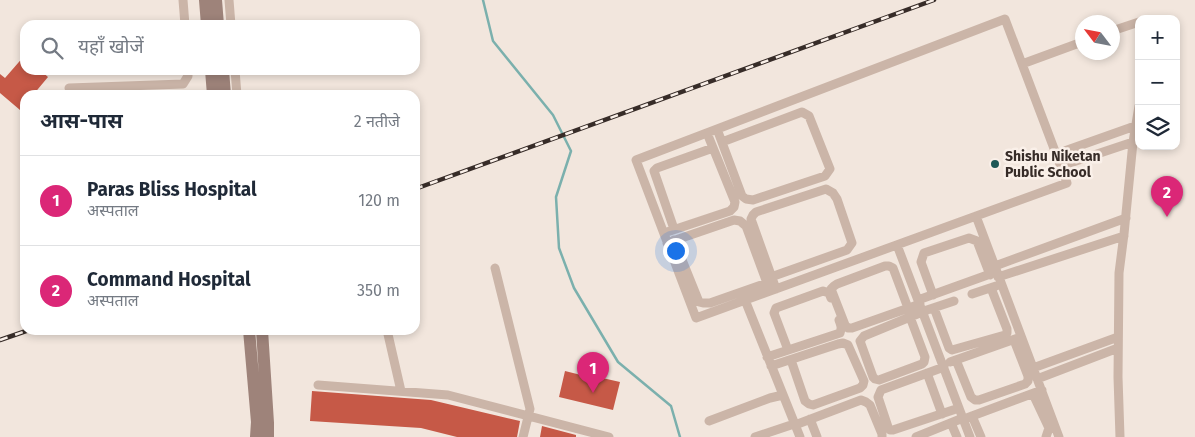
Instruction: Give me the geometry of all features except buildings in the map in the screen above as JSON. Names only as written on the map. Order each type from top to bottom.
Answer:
[{"type":"street","points":[[183,0],[185,20]]},
{"type":"street","points":[[205,0],[207,20]]},
{"type":"street","points":[[216,0],[218,20]]},
{"type":"street","points":[[229,0],[231,20]]},
{"type":"street","points":[[1005,19],[1068,183],[897,245],[771,285],[710,303],[703,303],[699,302],[671,242],[664,233],[636,160],[717,129],[1005,19]]},
{"type":"street","points":[[1120,28],[1135,23]]},
{"type":"street","points":[[1022,64],[1075,45]]},
{"type":"street","points":[[69,88],[182,84],[188,75]]},
{"type":"street","points":[[212,75],[213,90]]},
{"type":"street","points":[[223,75],[224,90]]},
{"type":"street","points":[[235,75],[237,90]]},
{"type":"street","points":[[717,129],[742,196],[746,199],[753,200],[824,176],[830,169],[809,116],[802,112],[722,142]]},
{"type":"street","points":[[1056,154],[1135,126],[1119,274],[1120,437]]},
{"type":"street","points":[[664,233],[730,211],[734,206],[735,202],[707,133]]},
{"type":"street","points":[[1061,166],[1133,142]]},
{"type":"street","points":[[674,229],[654,176],[654,171],[657,168],[713,148]]},
{"type":"street","points":[[671,242],[696,318],[745,300],[771,285],[847,250],[852,243],[837,198],[826,188],[756,212],[753,215],[751,219],[771,285]]},
{"type":"street","points":[[956,360],[972,398],[975,400],[1025,384],[1028,381],[1018,339],[976,216]]},
{"type":"street","points":[[934,308],[949,348],[952,350],[1005,335],[1007,329],[991,288],[996,275],[1126,218]]},
{"type":"street","points":[[671,242],[734,220],[740,221],[746,226],[771,285]]},
{"type":"street","points":[[910,317],[925,357],[924,362],[879,380],[875,379],[860,342],[862,338],[910,317],[920,305],[933,295],[1124,236]]},
{"type":"street","points":[[933,295],[921,262],[924,253],[969,238],[977,241],[996,275]]},
{"type":"street","points":[[897,245],[959,408],[982,437]]},
{"type":"street","points":[[908,308],[893,268],[889,266],[884,266],[837,284],[831,290],[845,325],[848,328],[908,308],[920,305],[934,308],[954,301]]},
{"type":"street","points":[[494,268],[530,409],[522,437]]},
{"type":"street","points":[[972,294],[991,288]]},
{"type":"street","points":[[767,357],[840,333],[841,326],[829,293],[823,291],[776,308],[774,313],[788,350]]},
{"type":"street","points":[[745,300],[800,437]]},
{"type":"street","points":[[250,335],[257,422],[256,437]]},
{"type":"street","points":[[262,335],[268,437]]},
{"type":"street","points":[[388,335],[401,391]]},
{"type":"street","points":[[1033,368],[1118,337]]},
{"type":"street","points":[[959,408],[890,430],[878,396],[881,390],[956,360],[1018,339]]},
{"type":"street","points":[[1018,339],[1037,379],[1038,392],[1049,428],[1046,437]]},
{"type":"street","points":[[771,366],[843,343],[848,345],[864,381],[863,386],[813,405],[809,404],[805,400],[791,360]]},
{"type":"street","points":[[1037,379],[1118,348]]},
{"type":"street","points":[[927,373],[942,414]]},
{"type":"street","points":[[318,385],[448,395],[609,437]]},
{"type":"street","points":[[916,437],[1038,392]]},
{"type":"street","points":[[1038,392],[1059,437]]},
{"type":"street","points":[[709,421],[783,395]]},
{"type":"street","points":[[755,437],[861,400],[870,405],[882,437]]},
{"type":"street","points":[[966,418],[970,437]]},
{"type":"street","points":[[810,419],[817,437]]},
{"type":"street","points":[[951,423],[957,437]]},
{"type":"waterway","points":[[483,0],[493,41],[553,115],[571,151],[556,197],[559,248],[574,288],[618,362],[671,406],[680,437]]},
{"type":"railway","points":[[420,187],[934,0]]},
{"type":"railway","points":[[0,340],[20,333]]},
{"type":"place","name":"Shishu Niketan Public School","points":[[995,164]]},
{"type":"place","name":"Command Hospital","points":[[1167,217]]},
{"type":"place","name":"Paras Bliss Hospital","points":[[593,393]]}]
